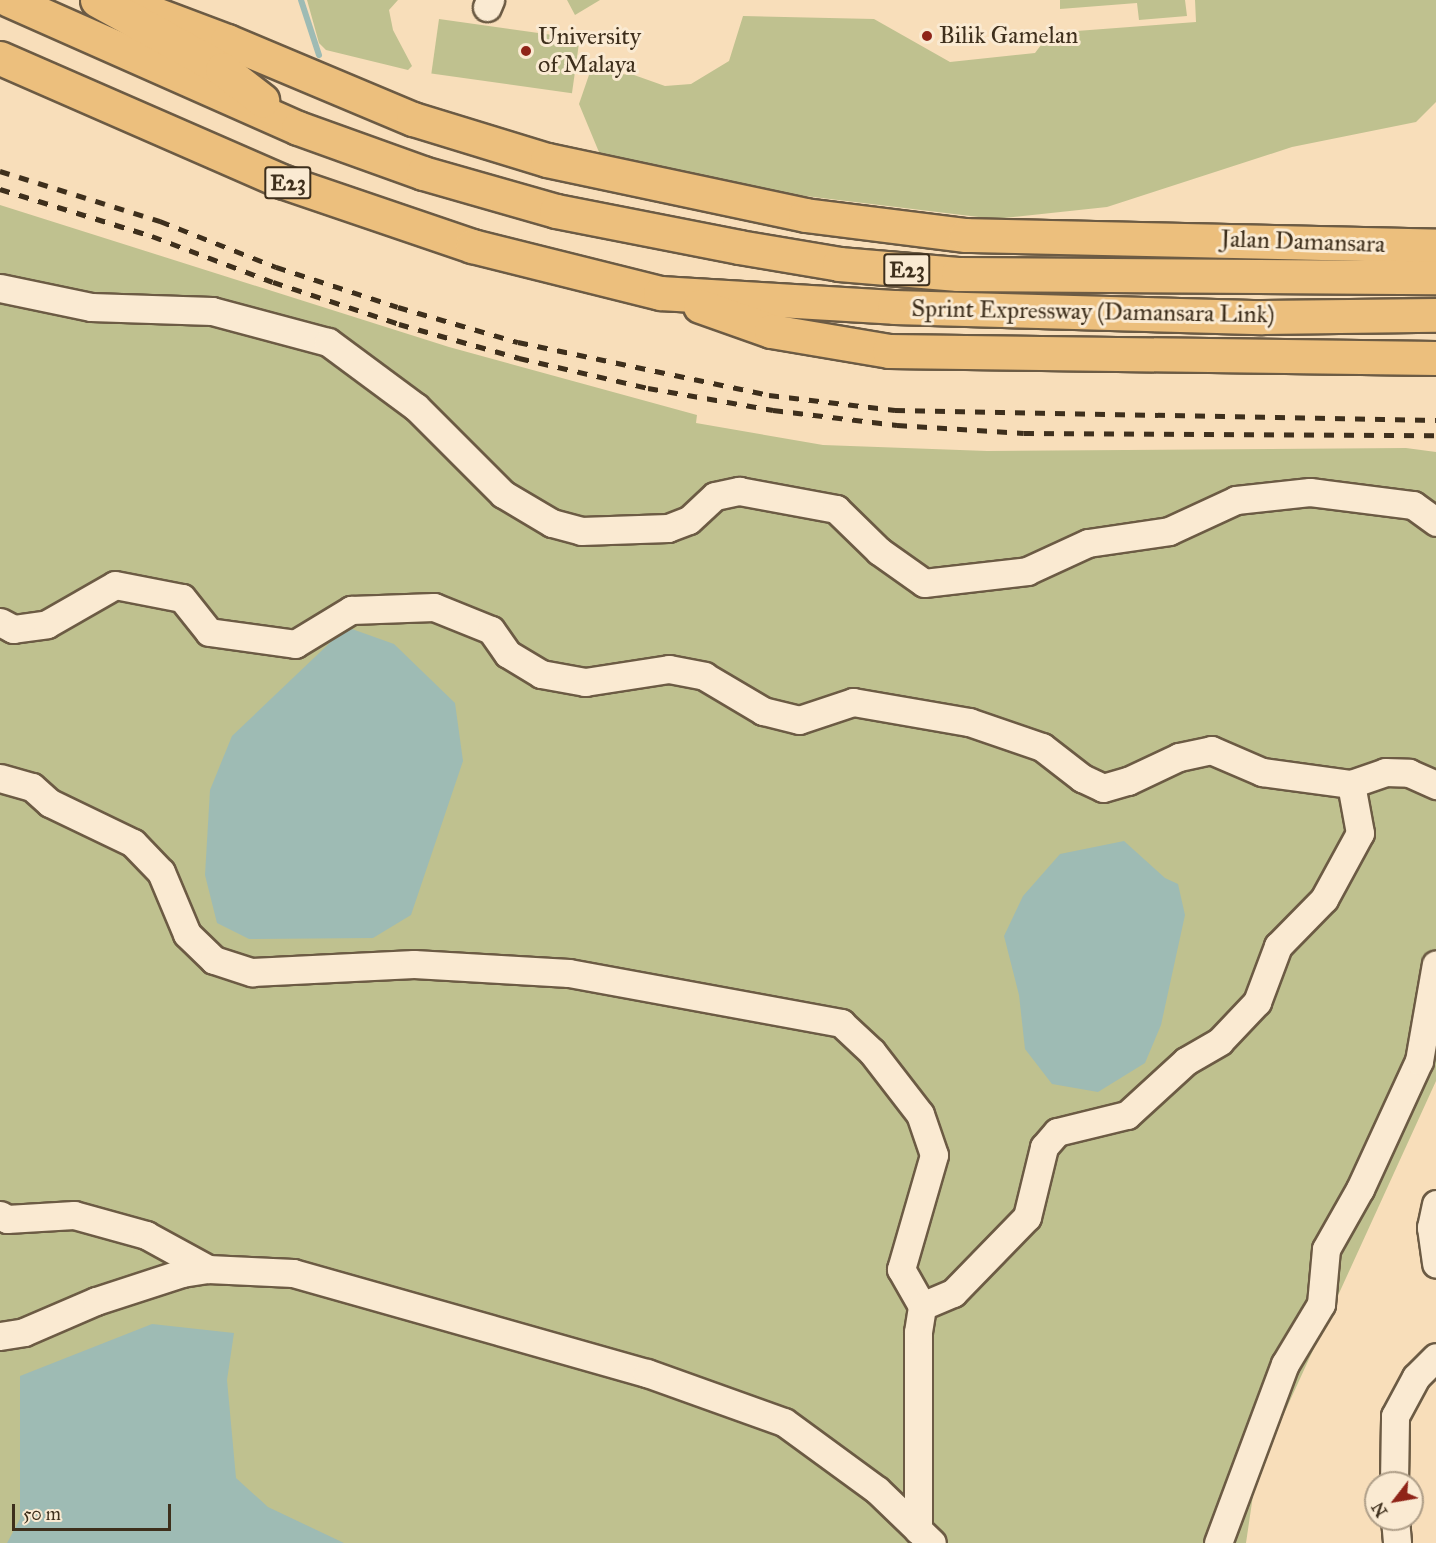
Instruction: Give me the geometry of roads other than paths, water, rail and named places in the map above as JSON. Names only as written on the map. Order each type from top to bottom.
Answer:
[{"type":"main road","name":"Sprint Expressway (Damansara Link)","points":[[9,0],[298,128],[423,172],[556,211],[839,264],[958,274],[1264,278],[1436,277]]},
{"type":"main road","points":[[97,0],[222,69],[298,128]]},
{"type":"main road","name":"Jalan Damansara","points":[[118,0],[227,40],[413,118],[547,160],[688,192],[806,215],[966,235],[1298,240],[1436,246]]},
{"type":"main road","name":"Sprint Expressway (Damansara Link)","points":[[0,58],[284,182],[472,246],[660,293],[894,307],[1262,317],[1436,315]]},
{"type":"main road","points":[[1298,240],[1436,240]]},
{"type":"main road","points":[[660,293],[771,331],[889,351],[1436,358]]},
{"type":"lane","points":[[0,288],[91,307],[212,311],[328,342],[416,407],[503,494],[552,523],[581,531],[668,528],[689,520],[715,496],[739,491],[836,508],[879,551],[924,583],[1027,571],[1088,543],[1169,531],[1236,500],[1310,492],[1413,505],[1436,522]]},
{"type":"lane","points":[[0,622],[13,629],[46,624],[115,585],[182,598],[209,632],[295,644],[351,610],[434,607],[491,630],[508,654],[541,674],[585,682],[669,669],[704,676],[763,711],[799,720],[854,702],[969,722],[1042,747],[1082,778],[1103,788],[1128,782],[1179,757],[1211,750],[1262,772],[1351,784],[1385,772],[1409,773],[1436,785]]},
{"type":"lane","points":[[0,778],[32,786],[50,803],[133,843],[160,872],[187,934],[214,960],[252,972],[414,964],[569,973],[841,1023],[872,1052],[920,1114],[933,1155],[901,1269],[922,1306],[918,1332],[925,1537]]},
{"type":"lane","points":[[922,1306],[952,1293],[1027,1217],[1044,1147],[1057,1132],[1127,1115],[1186,1061],[1220,1041],[1257,1002],[1278,946],[1324,899],[1360,833],[1351,784]]},
{"type":"lane","points":[[1218,1543],[1285,1365],[1321,1304],[1326,1249],[1360,1189],[1419,1061],[1436,964]]},
{"type":"lane","points":[[1436,1203],[1431,1227],[1436,1264]]},
{"type":"lane","points":[[0,1215],[7,1220],[74,1215],[146,1235],[208,1269]]},
{"type":"lane","points":[[0,1336],[24,1332],[96,1301],[182,1272],[208,1269],[293,1273],[647,1373],[784,1422],[877,1490],[925,1537]]},
{"type":"lane","points":[[1394,1471],[1395,1416],[1416,1377],[1436,1357]]},
{"type":"water","points":[[352,629],[394,644],[455,703],[463,761],[411,915],[373,938],[249,939],[217,923],[205,875],[210,790],[232,736],[337,636]]},
{"type":"water","points":[[1124,841],[1165,878],[1178,884],[1185,915],[1161,1025],[1145,1063],[1098,1092],[1052,1084],[1025,1049],[1019,995],[1004,936],[1023,896],[1060,854]]},
{"type":"water","points":[[152,1324],[234,1333],[227,1380],[236,1478],[268,1507],[344,1543],[7,1543],[20,1519],[20,1376]]},
{"type":"waterway","points":[[301,0],[319,55]]},
{"type":"railway","points":[[0,171],[160,221],[276,267],[398,307],[518,342],[769,395],[895,410],[1436,420]]},
{"type":"railway","points":[[0,189],[152,236],[273,282],[399,324],[519,358],[648,388],[773,410],[897,425],[1024,433],[1436,435]]},
{"type":"place","name":"Bilik Gamelan","points":[[927,36]]},
{"type":"place","name":"University of Malaya","points":[[526,51]]}]
